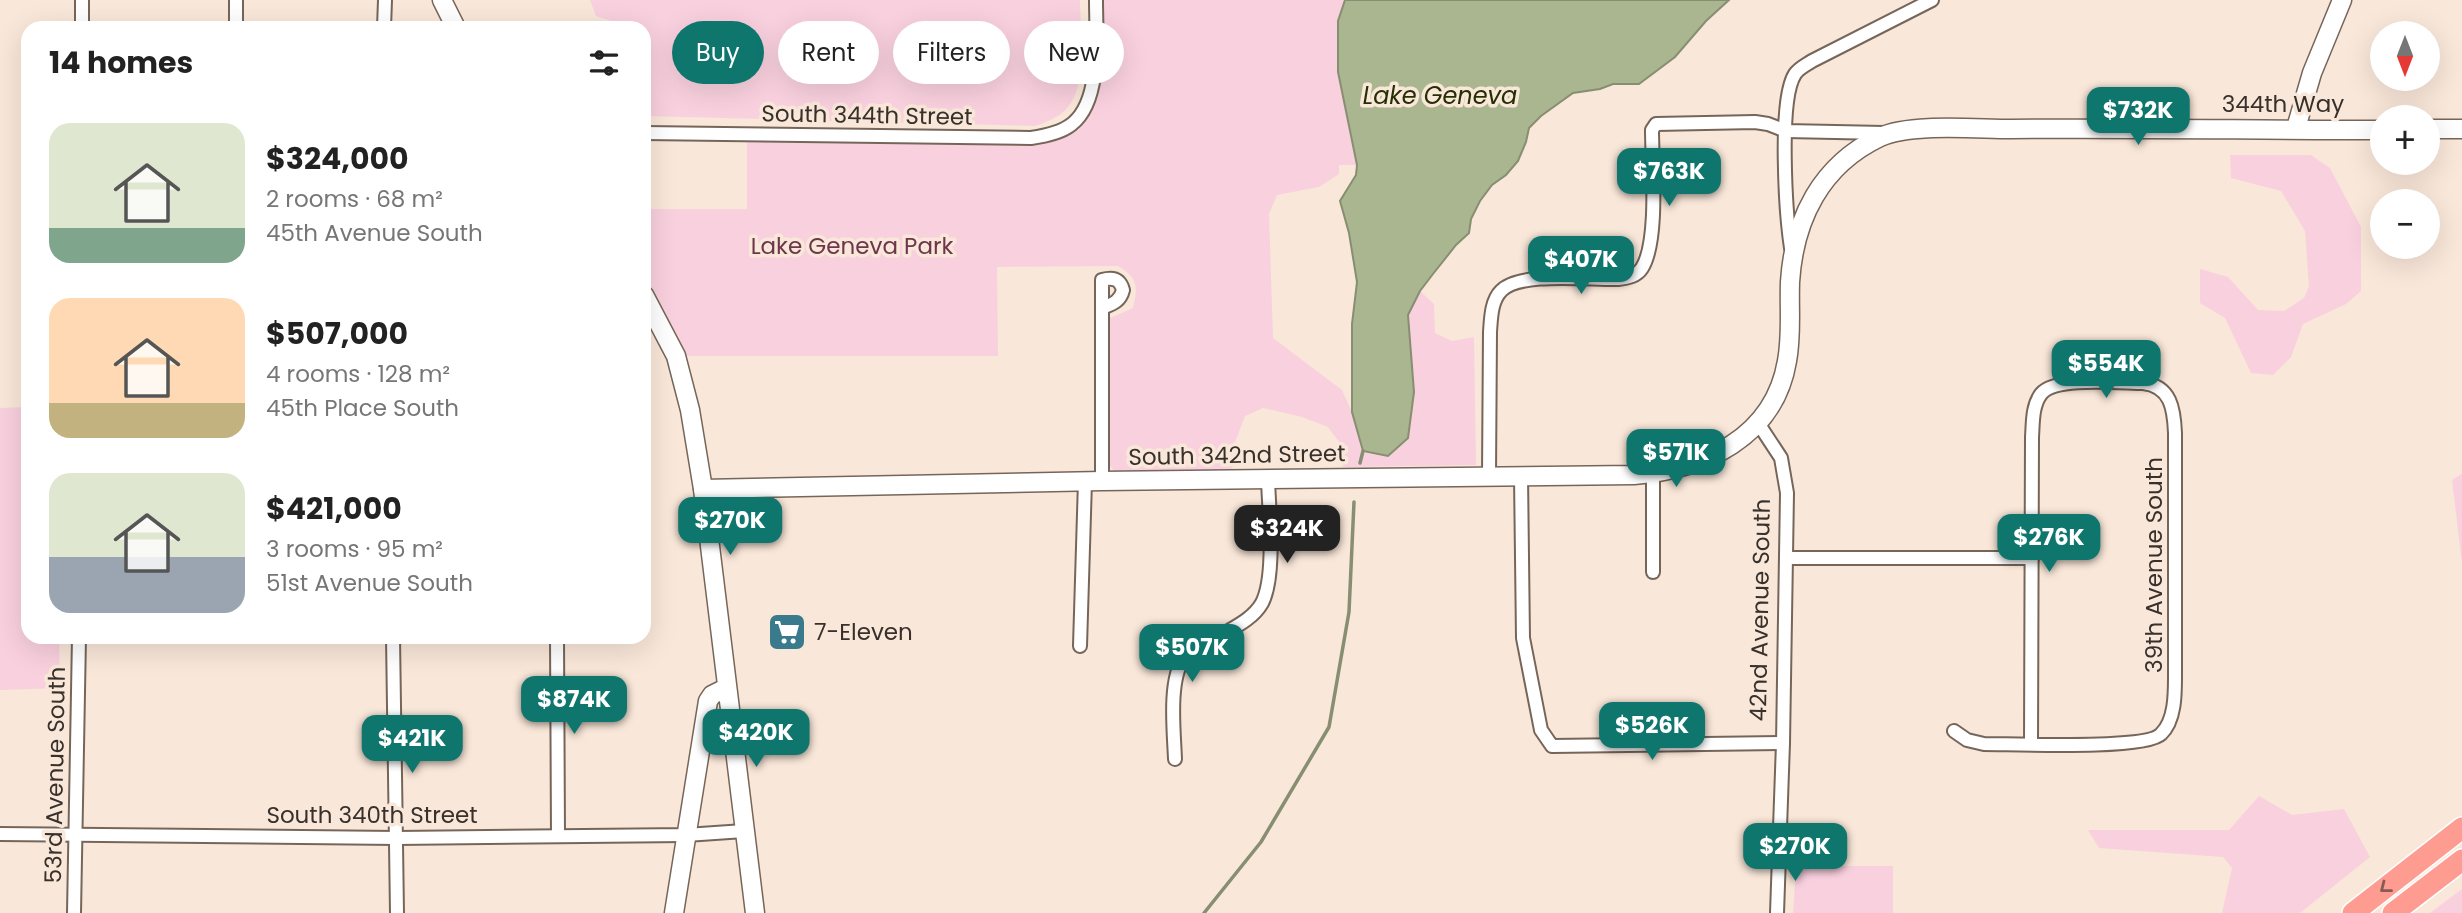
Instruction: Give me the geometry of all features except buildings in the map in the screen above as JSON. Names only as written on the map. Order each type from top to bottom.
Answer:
[{"type":"highway","points":[[2353,913],[2462,828]]},
{"type":"highway","points":[[2393,913],[2462,860]]},
{"type":"street","points":[[82,0],[82,21]]},
{"type":"street","points":[[236,0],[236,21]]},
{"type":"street","points":[[384,21],[385,0]]},
{"type":"street","points":[[442,0],[452,21]]},
{"type":"street","name":"South 344th Street","points":[[651,133],[1031,138],[1058,132],[1073,124],[1081,112],[1093,81],[1096,60],[1096,0]]},
{"type":"street","points":[[1758,423],[1776,395],[1787,364],[1792,259],[1787,206],[1786,131],[1788,99],[1793,77],[1799,70],[1932,0]]},
{"type":"street","points":[[2296,128],[2312,73],[2342,0]]},
{"type":"street","points":[[1489,475],[1490,323],[1499,293],[1506,286],[1523,281],[1618,279],[1630,277],[1639,271],[1647,256],[1652,227],[1652,130],[1656,124],[1755,122],[1786,131],[1891,133]]},
{"type":"street","name":"344th Way","points":[[1891,133],[1922,129],[2370,130]]},
{"type":"street","points":[[2440,129],[2462,129]]},
{"type":"street","points":[[1792,259],[1806,212],[1817,188],[1845,160],[1891,133]]},
{"type":"street","points":[[651,308],[676,356],[690,410],[703,489],[755,913]]},
{"type":"street","points":[[1080,646],[1093,481],[1102,308]]},
{"type":"street","name":"39th Avenue South","points":[[2031,743],[2135,743],[2154,739],[2166,729],[2173,703],[2175,672],[2175,440],[2171,402],[2159,387],[2143,383],[2060,384],[2048,388],[2039,397],[2032,437],[2032,558]]},
{"type":"street","name":"South 342nd Street","points":[[703,489],[1653,473],[1682,468],[1711,457],[1758,423]]},
{"type":"street","name":"42nd Avenue South","points":[[1758,423],[1777,450],[1784,468],[1787,493],[1777,913]]},
{"type":"street","points":[[1653,473],[1653,572]]},
{"type":"street","points":[[1521,475],[1523,638],[1542,732],[1552,746],[1783,743]]},
{"type":"street","points":[[1175,759],[1174,702],[1178,670],[1184,658],[1194,648],[1240,625],[1251,616],[1262,602],[1268,584],[1268,480]]},
{"type":"street","points":[[1786,558],[2032,558],[2031,743],[1984,744],[1967,740],[1954,731]]},
{"type":"street","name":"53rd Avenue South","points":[[74,913],[79,644]]},
{"type":"street","points":[[393,644],[397,913]]},
{"type":"street","points":[[557,644],[558,835]]},
{"type":"street","points":[[674,913],[708,701],[712,695],[726,688]]},
{"type":"street","name":"South 340th Street","points":[[0,834],[397,838],[687,835],[744,831]]},
{"type":"green space","points":[[590,0],[1080,0],[1081,21],[1024,21],[1024,84],[1078,84],[1065,111],[1035,126],[651,116],[651,21],[611,21],[596,16]]},
{"type":"green space","name":"Lake Geneva Park","points":[[1096,0],[1345,0],[1338,21],[1338,72],[1357,165],[1339,165],[1339,174],[1319,187],[1277,195],[1269,214],[1273,338],[1342,390],[1352,412],[1409,330],[1408,315],[1420,291],[1434,304],[1435,333],[1452,341],[1474,337],[1476,465],[1343,467],[1342,446],[1328,427],[1302,417],[1263,408],[1245,416],[1234,445],[1232,472],[1125,476],[1114,471],[1106,461],[1106,320],[1133,308],[1136,294],[1133,279],[1118,266],[997,267],[998,356],[676,356],[651,308],[651,209],[747,209],[747,134],[1058,132],[1089,97],[1090,84],[1124,84],[1124,21],[1094,21]]},
{"type":"green space","points":[[2230,155],[2311,155],[2330,168],[2361,227],[2361,291],[2346,304],[2303,324],[2291,357],[2273,375],[2251,373],[2225,318],[2200,303],[2200,269],[2228,277],[2258,310],[2284,311],[2304,298],[2309,286],[2305,231],[2281,191],[2231,178]]},
{"type":"green space","points":[[21,407],[21,644],[59,644],[60,688],[0,690],[0,408]]},
{"type":"green space","points":[[2462,474],[2462,563],[2452,480]]},
{"type":"green space","points":[[2259,796],[2292,815],[2344,809],[2370,857],[2300,913],[2222,913],[2232,868],[2223,857],[2099,848],[2088,830],[2229,830]]},
{"type":"green space","points":[[1796,866],[1893,866],[1893,913],[1793,913]]},
{"type":"green space","points":[[2462,889],[2462,913],[2430,913]]},
{"type":"water","name":"Lake Geneva","points":[[1345,0],[1729,0],[1706,21],[1675,57],[1639,84],[1613,84],[1573,93],[1529,128],[1518,161],[1506,175],[1492,185],[1480,201],[1471,219],[1469,233],[1456,245],[1420,291],[1408,315],[1414,392],[1408,438],[1388,456],[1363,451],[1352,412],[1352,324],[1357,282],[1349,233],[1340,201],[1356,175],[1357,165],[1338,72],[1338,21]]},
{"type":"waterway","points":[[1360,463],[1363,451]]},
{"type":"waterway","points":[[1204,913],[1261,842],[1329,727],[1349,612],[1354,502]]},
{"type":"place","name":"7-Eleven","points":[[787,632]]}]
